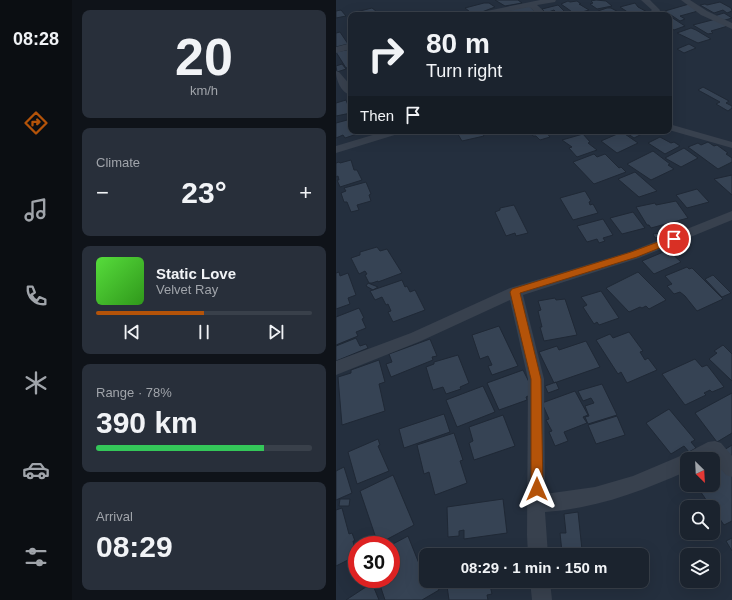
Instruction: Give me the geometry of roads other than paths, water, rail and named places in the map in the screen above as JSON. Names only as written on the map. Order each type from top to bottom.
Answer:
[{"type":"street","points":[[491,12],[552,0]]},
{"type":"street","points":[[645,0],[656,10],[655,12]]},
{"type":"street","points":[[685,0],[704,13],[732,26]]},
{"type":"street","points":[[530,4],[540,12]]},
{"type":"street","points":[[336,50],[348,47]]},
{"type":"street","points":[[336,74],[348,88]]},
{"type":"street","points":[[672,128],[732,144]]},
{"type":"street","points":[[352,145],[361,134]]},
{"type":"street","points":[[336,150],[387,134]]},
{"type":"street","points":[[336,368],[416,337],[515,292],[634,255],[732,215]]},
{"type":"street","points":[[515,292],[536,379],[537,548]]},
{"type":"street","points":[[704,452],[715,448],[718,452]]},
{"type":"street","points":[[720,454],[732,470]]},
{"type":"street","points":[[537,504],[556,503],[621,489],[680,465]]},
{"type":"street","points":[[541,588],[542,600]]}]
